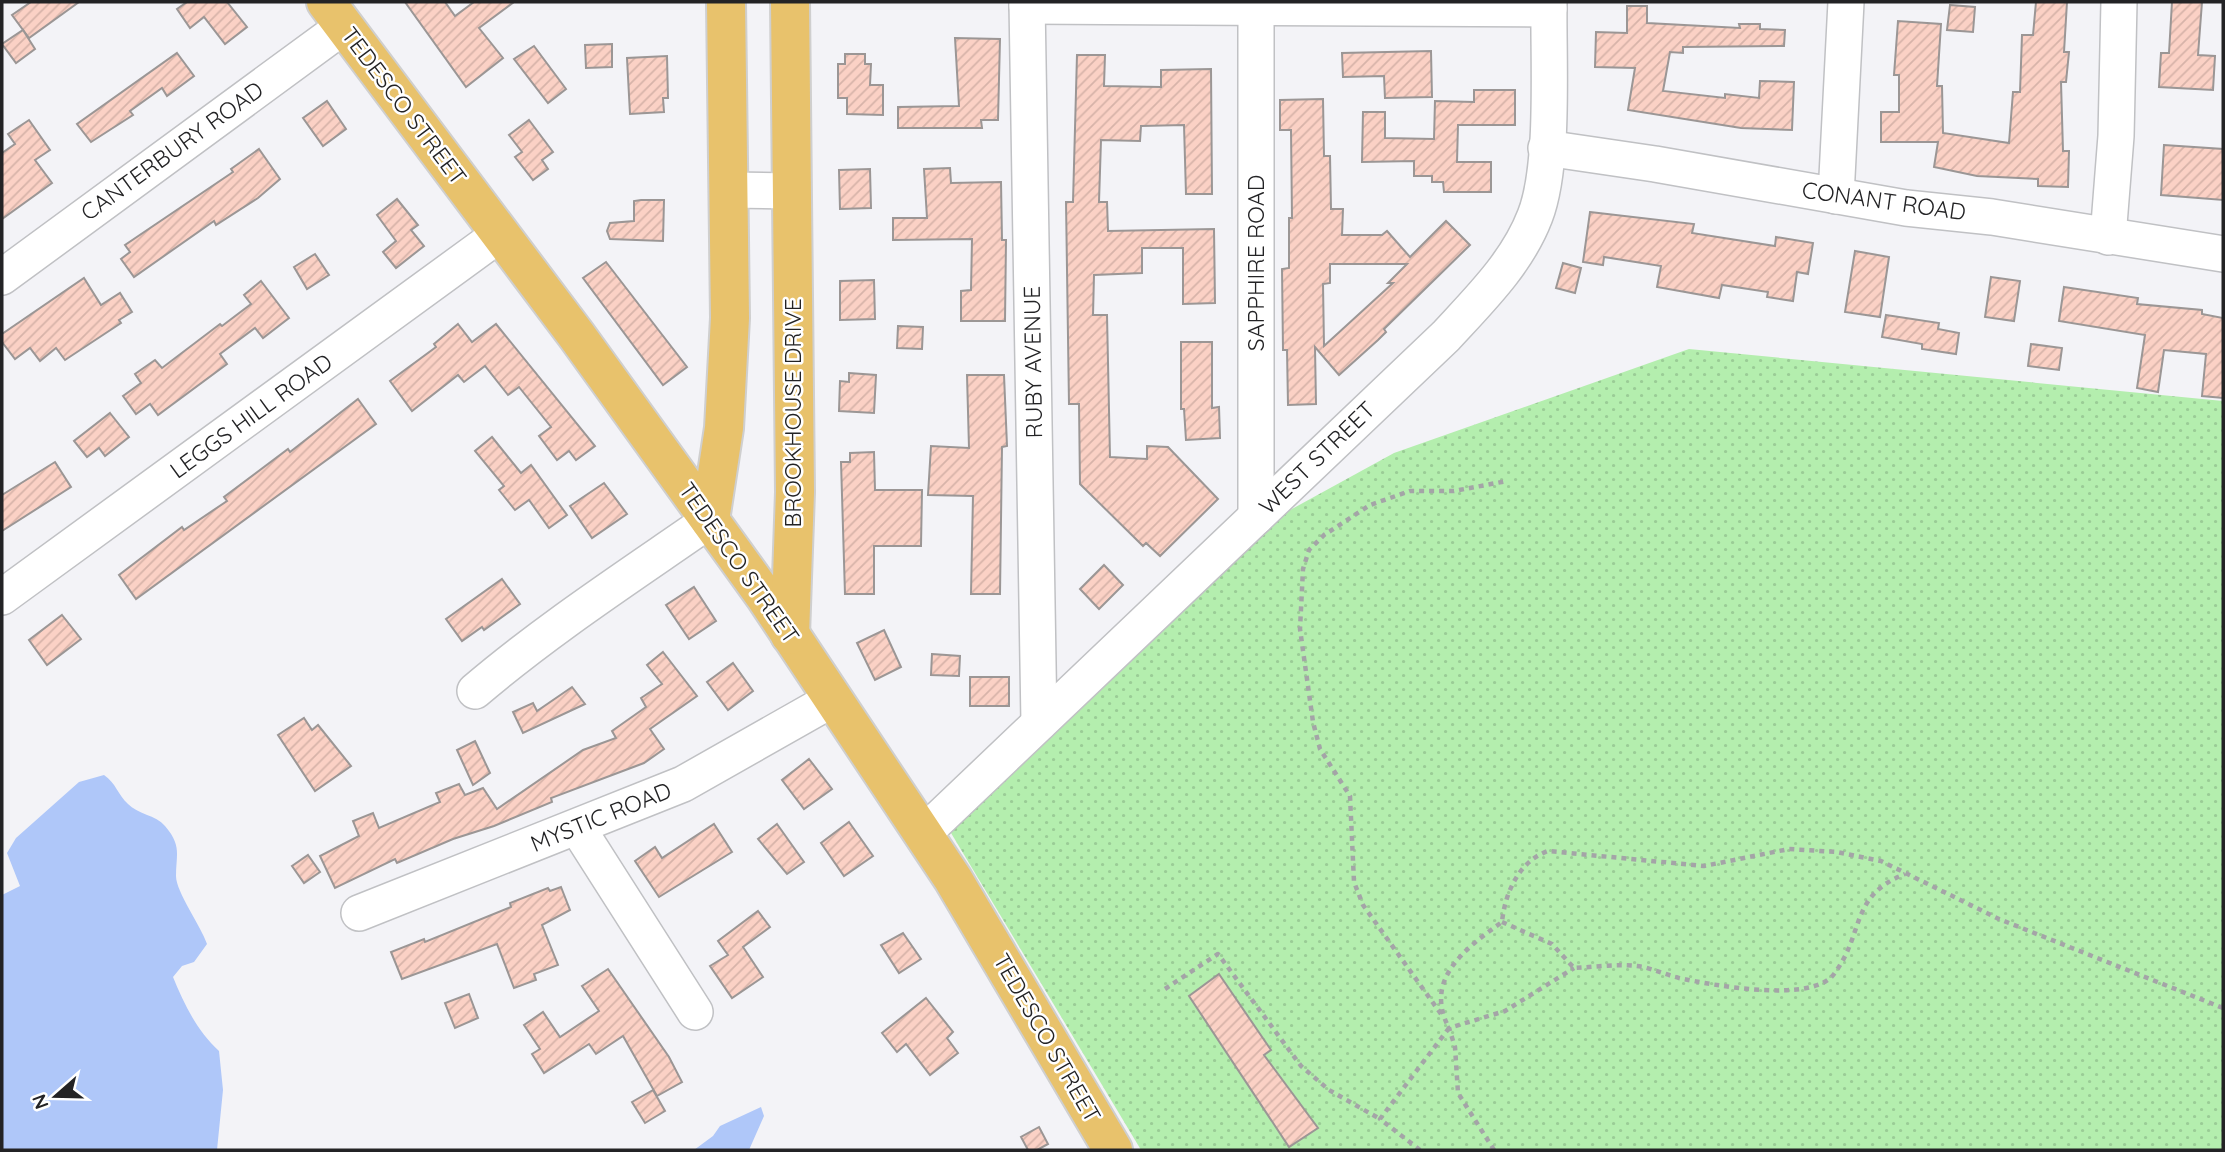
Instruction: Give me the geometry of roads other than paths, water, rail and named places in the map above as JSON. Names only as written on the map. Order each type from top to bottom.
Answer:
[{"type":"main road","points":[[710,520],[725,414],[730,318],[731,190],[726,2]]},
{"type":"main road","name":"BROOKHOUSE DRIVE","points":[[790,2],[795,492],[790,635]]},
{"type":"main road","name":"TEDESCO STREET","points":[[335,14],[710,520],[790,635],[924,833],[1113,1150]]},
{"type":"street","points":[[1836,195],[1846,2]]},
{"type":"street","points":[[2108,237],[2116,136],[2119,2]]},
{"type":"street","points":[[1027,4],[1549,5]]},
{"type":"street","name":"RUBY AVENUE","points":[[1027,4],[1039,723]]},
{"type":"street","name":"SAPPHIRE ROAD","points":[[1256,5],[1256,517]]},
{"type":"street","name":"WEST STREET","points":[[924,833],[1446,336],[1508,266],[1536,215],[1546,148],[1549,5]]},
{"type":"street","name":"CANTERBURY ROAD","points":[[2,277],[335,14]]},
{"type":"street","name":"CONANT ROAD","points":[[1546,148],[2223,254]]},
{"type":"street","points":[[731,190],[792,191]]},
{"type":"street","name":"LEGGS HILL ROAD","points":[[2,597],[500,234]]},
{"type":"street","points":[[475,691],[514,657],[710,520]]},
{"type":"street","name":"MYSTIC ROAD","points":[[359,913],[576,827],[629,802],[683,783],[833,699]]},
{"type":"street","points":[[576,827],[695,1012]]},
{"type":"water","points":[[104,775],[132,807],[161,822],[174,839],[177,850],[177,883],[207,944],[194,962],[182,966],[173,977],[192,1017],[219,1051],[223,1090],[217,1150],[2,1150],[2,895],[20,886],[7,853],[16,838],[79,782]]},
{"type":"water","points":[[761,1107],[764,1116],[749,1150],[694,1150],[713,1136],[720,1126]]}]
